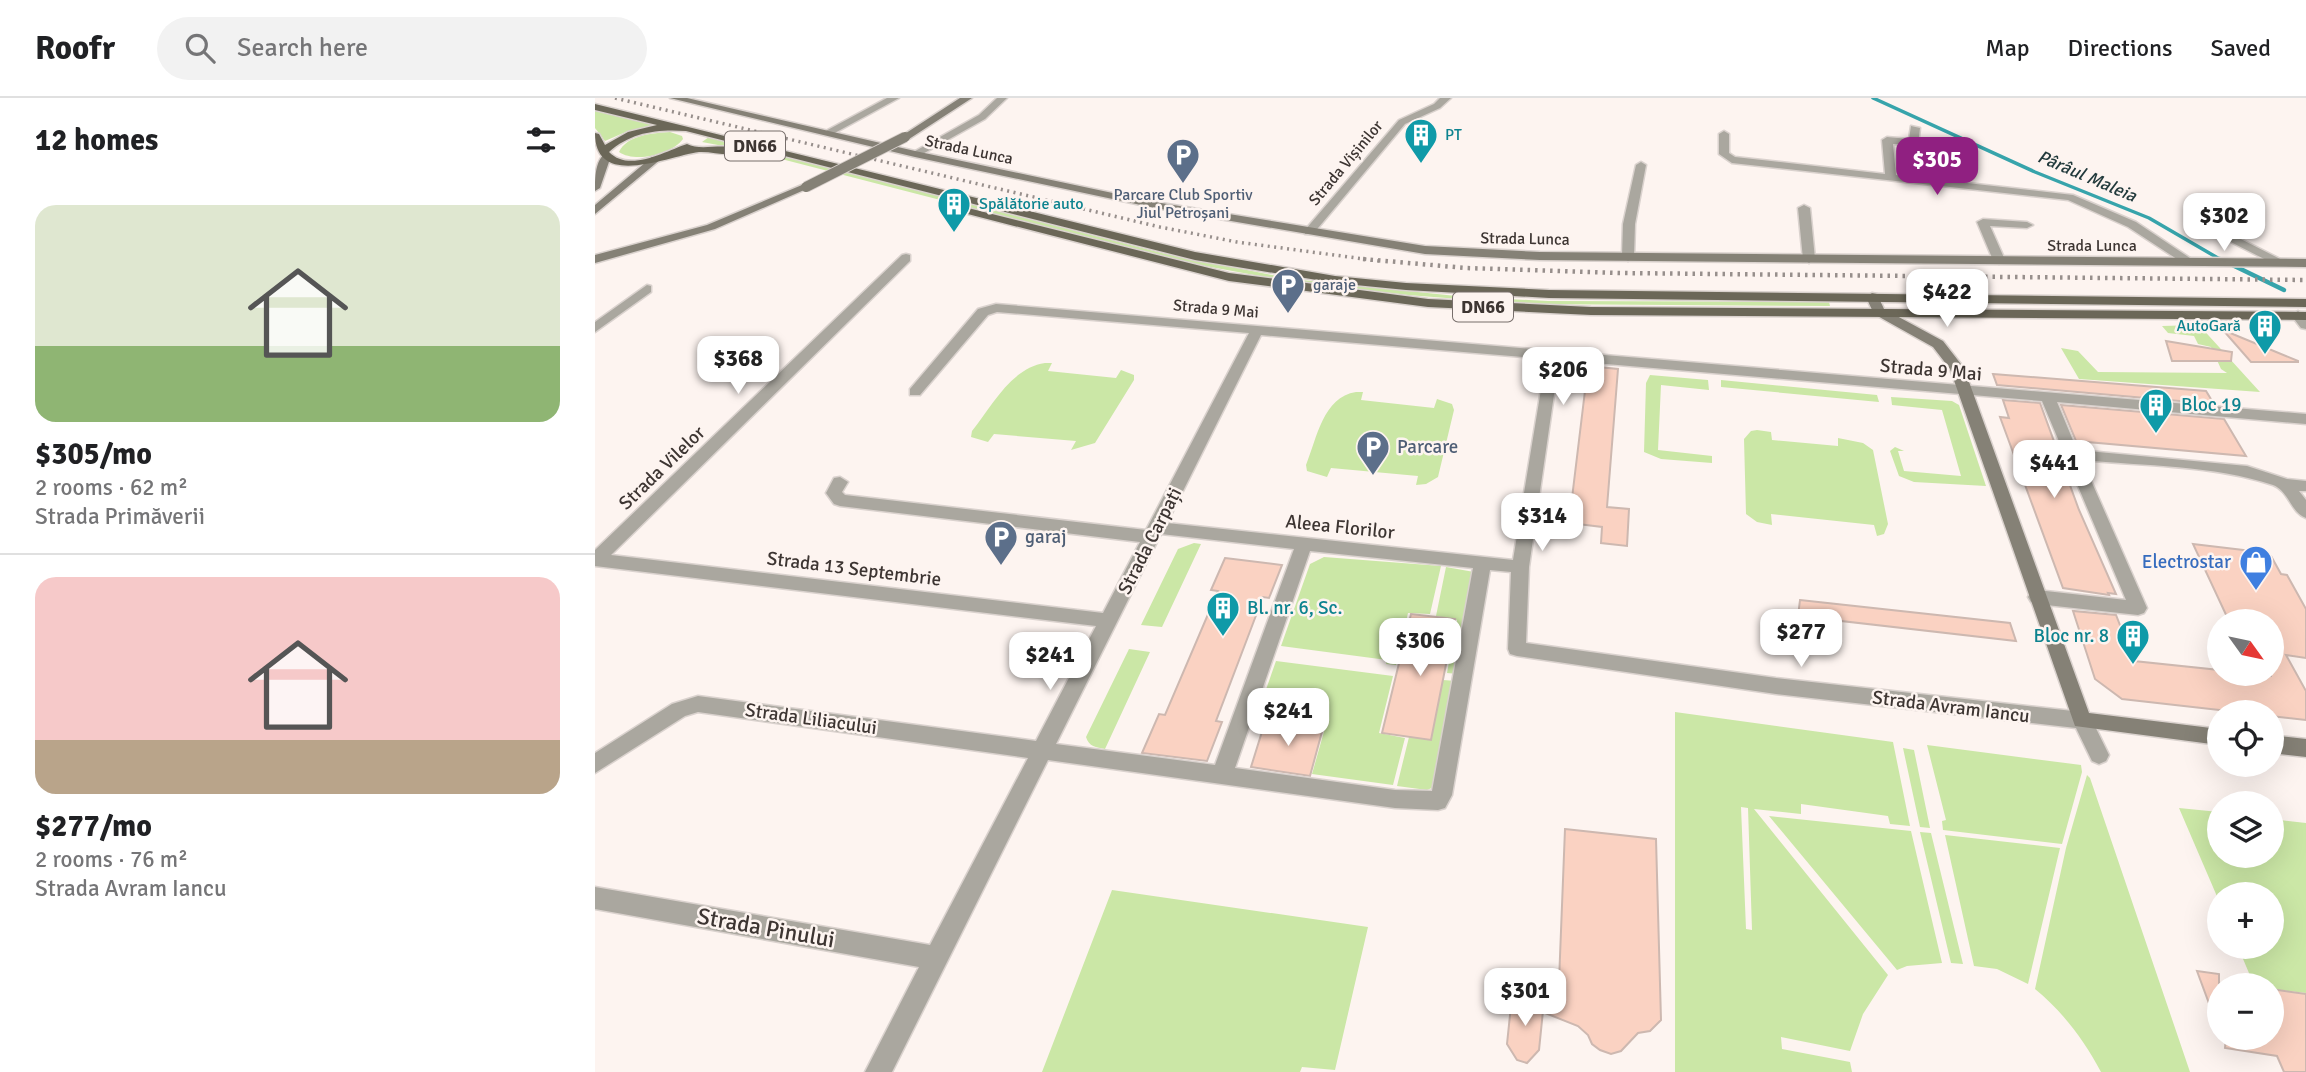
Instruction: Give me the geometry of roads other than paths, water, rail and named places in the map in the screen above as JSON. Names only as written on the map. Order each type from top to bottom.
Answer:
[{"type":"main road","name":"Strada Lunca","points":[[675,98],[1072,188],[1309,232],[1425,250],[1628,257],[2306,263]]},
{"type":"main road","points":[[595,259],[711,227],[806,187],[905,137],[967,98]]},
{"type":"main road","points":[[595,107],[696,132],[696,139],[678,152],[656,159],[625,162],[606,154],[595,136]]},
{"type":"main road","points":[[595,188],[606,154],[620,139],[633,134],[678,127]]},
{"type":"main road","name":"DN66","points":[[696,132],[1195,256],[1298,275],[1507,293],[2306,303]]},
{"type":"main road","name":"DN66","points":[[678,152],[708,148],[732,150],[1160,261],[1291,287],[1428,303],[1536,310],[2061,312],[2300,318]]},
{"type":"main road","points":[[595,211],[656,159]]},
{"type":"main road","points":[[1872,297],[1879,311],[1938,344],[1957,368],[2082,720]]},
{"type":"main road","points":[[2051,298],[2061,312]]},
{"type":"main road","points":[[2129,299],[2140,313]]},
{"type":"main road","points":[[2196,300],[2209,314]]},
{"type":"main road","points":[[2276,302],[2300,318]]},
{"type":"main road","name":"Strada Avram Iancu","points":[[2082,720],[2207,736]]},
{"type":"main road","points":[[2284,745],[2306,748]]},
{"type":"street","points":[[827,133],[894,98]]},
{"type":"street","points":[[915,154],[982,117],[1002,98]]},
{"type":"street","name":"Strada Vișinilor","points":[[1309,232],[1402,122],[1437,106],[1446,98]]},
{"type":"street","points":[[1891,176],[1887,140],[1914,143],[1915,128]]},
{"type":"street","points":[[1724,134],[1724,154],[1732,160],[2045,193],[2088,202],[2143,230],[2190,262]]},
{"type":"street","points":[[1628,257],[1629,224],[1641,165]]},
{"type":"street","points":[[2196,206],[2221,233],[2282,263]]},
{"type":"street","points":[[1804,208],[1809,259]]},
{"type":"street","points":[[1999,261],[1983,222],[2027,225]]},
{"type":"street","name":"Strada Vilelor","points":[[595,559],[906,258]]},
{"type":"street","points":[[595,328],[647,289]]},
{"type":"street","name":"Strada 9 Mai","points":[[915,392],[989,308],[2306,419]]},
{"type":"street","name":"Strada Carpați","points":[[878,1072],[1257,330]]},
{"type":"street","points":[[1520,567],[1553,355]]},
{"type":"street","points":[[2037,597],[2138,608],[2048,399]]},
{"type":"street","points":[[2071,454],[2247,471],[2286,484],[2306,485]]},
{"type":"street","name":"Aleea Florilor","points":[[840,482],[835,497],[850,502],[1520,567]]},
{"type":"street","points":[[2286,484],[2306,512]]},
{"type":"street","points":[[1221,775],[1304,545]]},
{"type":"street","name":"Strada 13 Septembrie","points":[[595,559],[1109,621]]},
{"type":"street","points":[[1042,751],[1395,799],[1438,801],[1442,795],[1483,564]]},
{"type":"street","name":"Strada Avram Iancu","points":[[1520,567],[1517,649],[1776,686],[2082,720]]},
{"type":"street","name":"Strada Liliacului","points":[[595,764],[660,720],[698,704],[1042,751]]},
{"type":"street","points":[[2082,720],[2099,755]]},
{"type":"street","name":"Strada Pinului","points":[[595,898],[937,958]]},
{"type":"waterway","name":"Pârâul Maleia","points":[[1873,98],[2035,172],[2149,218],[2223,261]]},
{"type":"waterway","name":"Pârâul Maleia","points":[[2220,259],[2284,290]]},
{"type":"railway","points":[[615,98],[1160,227],[1237,242],[1366,259]]},
{"type":"railway","points":[[1366,259],[1466,268],[1619,273],[2306,280]]},
{"type":"railway","points":[[1366,259],[1379,261]]},
{"type":"place","name":"PT","points":[[1421,165]]},
{"type":"place","name":"Parcare Club Sportiv Jiul Petroșani","points":[[1183,185]]},
{"type":"place","name":"Spălătorie auto","points":[[954,234]]},
{"type":"place","name":"garaje","points":[[1288,315]]},
{"type":"place","name":"AutoGară","points":[[2265,356]]},
{"type":"place","name":"Bloc 19","points":[[2156,435]]},
{"type":"place","name":"Parcare","points":[[1373,477]]},
{"type":"place","name":"garaj","points":[[1001,567]]},
{"type":"place","name":"Electrostar","points":[[2256,592]]},
{"type":"place","name":"Bl. nr. 6, Sc.","points":[[1223,638]]},
{"type":"place","name":"Bloc nr. 8","points":[[2133,666]]}]
